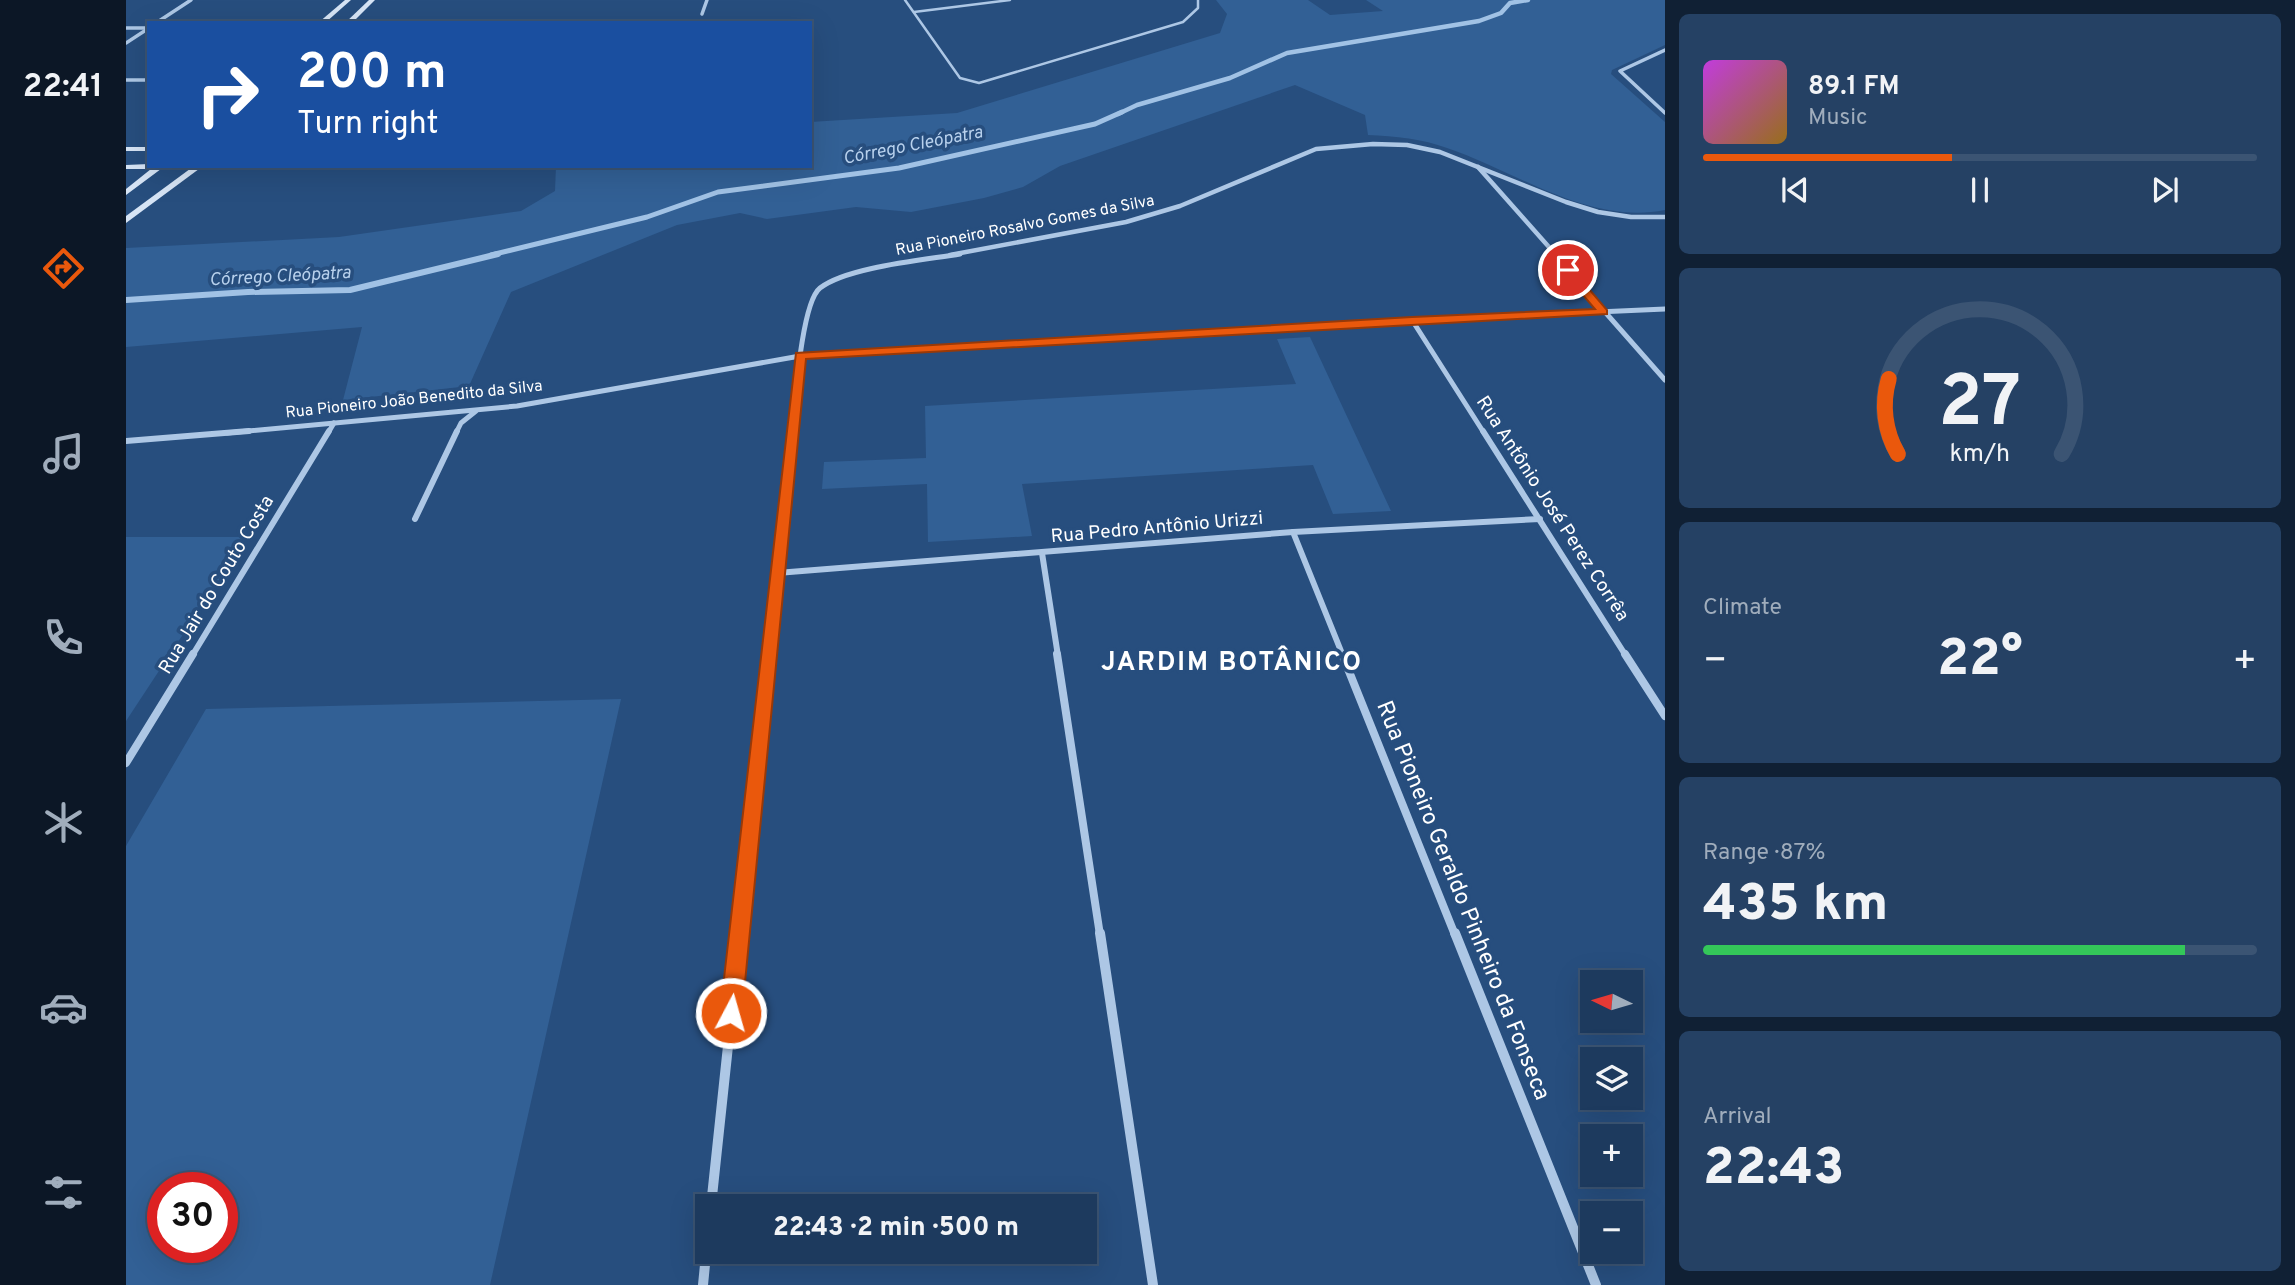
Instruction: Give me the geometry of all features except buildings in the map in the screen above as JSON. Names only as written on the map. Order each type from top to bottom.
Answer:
[{"type":"main road","points":[[323,21],[348,0]]},
{"type":"main road","points":[[350,21],[372,0]]},
{"type":"main road","points":[[126,149],[147,149]]},
{"type":"main road","points":[[126,167],[147,166]]},
{"type":"main road","points":[[126,194],[158,168]]},
{"type":"main road","points":[[126,220],[196,168]]},
{"type":"street","points":[[159,21],[191,0]]},
{"type":"street","points":[[702,14],[707,0]]},
{"type":"street","points":[[126,28],[147,28]]},
{"type":"street","points":[[126,43],[147,29]]},
{"type":"street","points":[[1665,50],[1620,71],[1665,113]]},
{"type":"street","points":[[126,80],[147,80]]},
{"type":"street","name":"Rua Pioneiro Rosalvo Gomes da Silva","points":[[712,1194],[800,356],[810,306],[818,289],[841,276],[1126,222],[1180,206],[1316,149],[1378,144],[1405,145],[1478,167],[1591,210],[1619,216],[1665,218]]},
{"type":"street","points":[[1478,167],[1665,380]]},
{"type":"street","name":"Rua Pioneiro João Benedito da Silva","points":[[126,440],[476,411],[631,388],[705,370],[800,356],[1412,320],[1665,309]]},
{"type":"street","name":"Rua Antônio José Perez Corrêa","points":[[1412,320],[1665,716]]},
{"type":"street","points":[[415,519],[461,423],[476,411]]},
{"type":"street","name":"Rua Jair do Couto Costa","points":[[126,763],[334,423]]},
{"type":"street","name":"Rua Pedro Antônio Urizzi","points":[[777,573],[1293,532],[1540,519]]},
{"type":"street","name":"Rua Pioneiro Geraldo Pinheiro da Fonseca","points":[[1293,532],[1596,1285]]},
{"type":"street","points":[[1042,554],[1153,1285]]},
{"type":"street","points":[[703,1285],[705,1264]]},
{"type":"lane","points":[[905,0],[960,78],[979,83],[1169,27],[1193,14],[1198,8],[1198,0]]},
{"type":"lane","points":[[914,12],[1010,0]]},
{"type":"shaded area","points":[[1216,0],[1308,0],[1330,15],[1383,11],[1366,0],[1665,0],[1665,45],[1612,70],[1611,74],[1665,122],[1665,210],[1636,213],[1608,210],[1554,194],[1438,145],[1409,138],[1368,135],[1365,115],[1295,85],[1060,166],[1023,187],[984,198],[911,212],[856,207],[767,219],[740,213],[677,225],[511,292],[469,386],[343,400],[362,327],[126,347],[126,248],[339,237],[521,211],[555,191],[556,168],[812,168],[812,122],[957,113],[1220,33],[1227,14]]},
{"type":"shaded area","points":[[1310,337],[1391,511],[1333,514],[1313,465],[1022,484],[1032,536],[928,542],[927,484],[822,489],[824,462],[926,458],[925,406],[1296,384],[1277,339]]},
{"type":"shaded area","points":[[126,537],[247,537],[126,721]]},
{"type":"shaded area","points":[[621,699],[490,1285],[126,1285],[126,846],[206,709]]},
{"type":"waterway","name":"Córrego Cleópatra","points":[[1118,114],[1137,105],[1230,78],[1287,53],[1479,21],[1501,13],[1510,3],[1528,0]]},
{"type":"waterway","name":"Córrego Cleópatra","points":[[491,255],[647,217],[718,192],[899,168],[1095,124],[1122,112]]},
{"type":"waterway","name":"Córrego Cleópatra","points":[[126,300],[248,292],[350,290],[498,254]]},
{"type":"district","name":"JARDIM BOTÂNICO","points":[[1232,663]]},
{"type":"route","points":[[731,1013],[800,356],[1412,320],[1604,312],[1568,270]]}]
